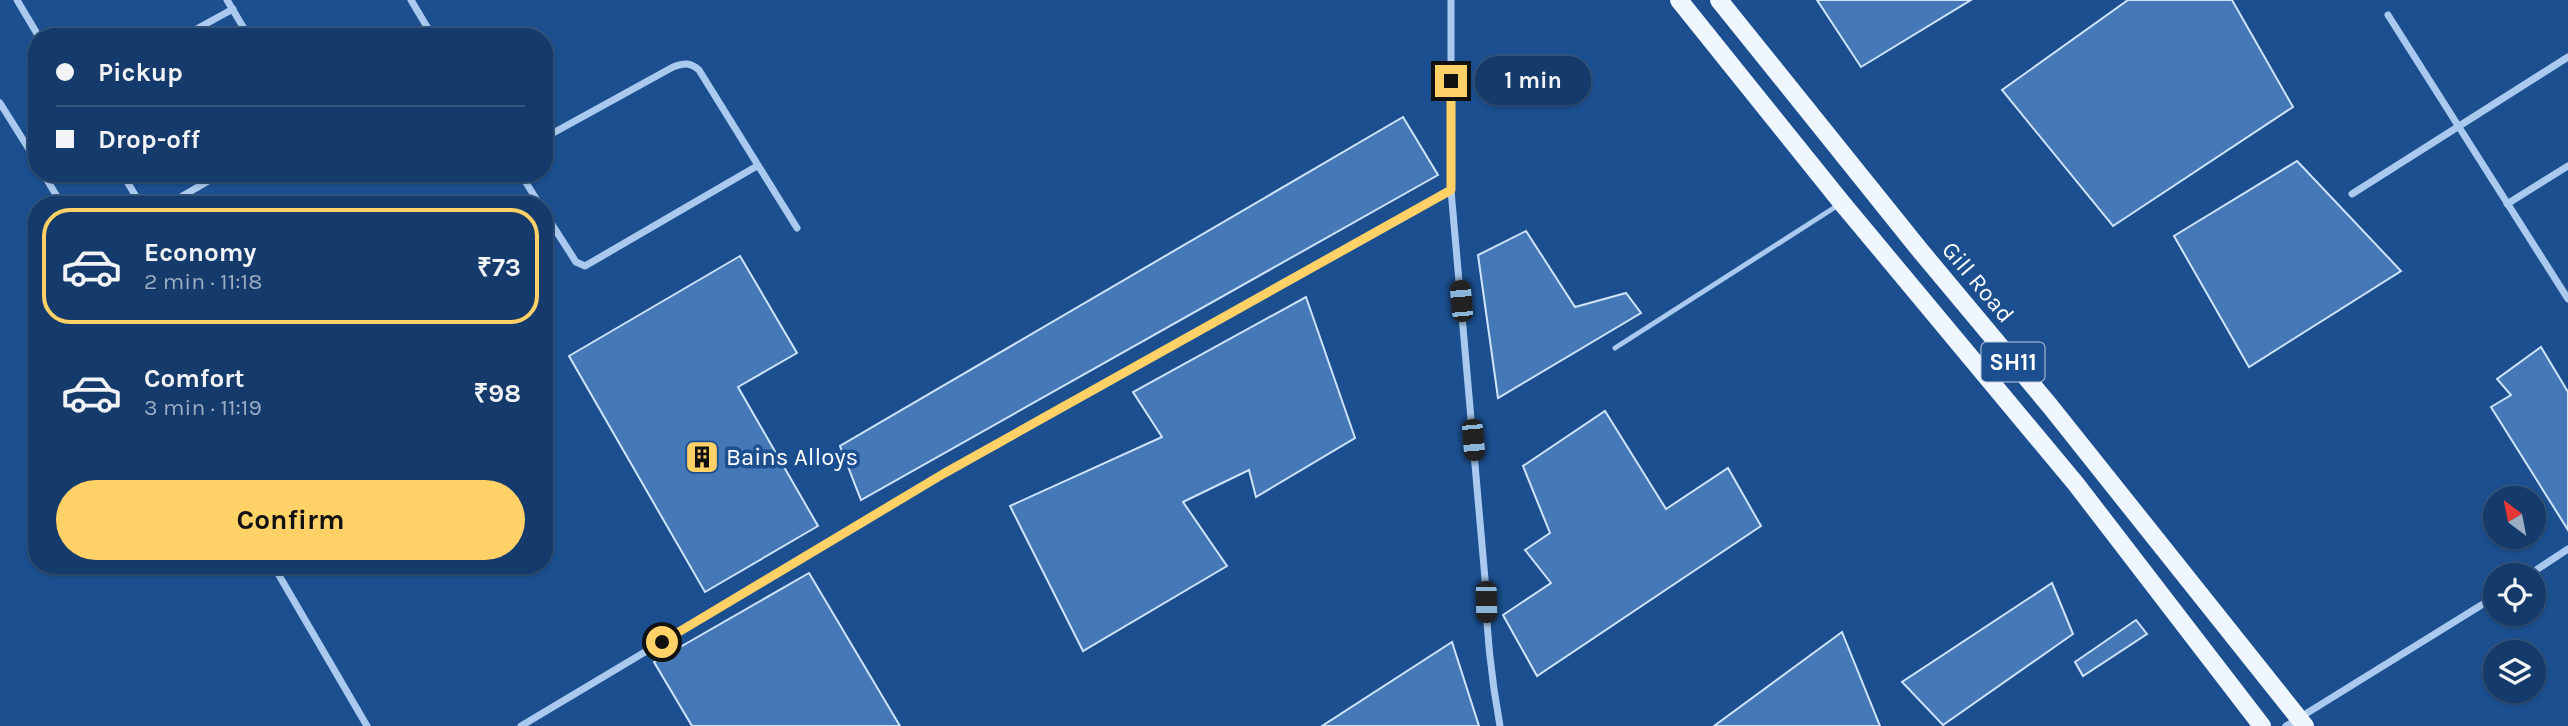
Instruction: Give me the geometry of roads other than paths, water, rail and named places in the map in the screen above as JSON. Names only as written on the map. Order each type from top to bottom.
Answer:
[{"type":"main road","name":"SH11","points":[[1679,0],[1842,203],[2077,484],[2263,726]]},
{"type":"main road","name":"Gill Road","points":[[1719,0],[1919,249],[2059,416],[2296,723]]},
{"type":"street","points":[[17,0],[34,28]]},
{"type":"street","points":[[228,0],[244,28]]},
{"type":"street","points":[[411,0],[428,28]]},
{"type":"street","points":[[1451,0],[1451,190],[1485,579],[1487,637],[1500,726]]},
{"type":"street","points":[[198,28],[233,9]]},
{"type":"street","points":[[2388,15],[2568,299]]},
{"type":"street","points":[[2353,194],[2568,57]]},
{"type":"street","points":[[553,133],[673,67],[684,63],[692,64],[699,70],[797,228]]},
{"type":"street","points":[[0,103],[28,148]]},
{"type":"street","points":[[553,226],[576,262],[584,266],[757,166]]},
{"type":"street","points":[[2507,204],[2568,166]]},
{"type":"street","points":[[182,196],[207,182]]},
{"type":"street","points":[[521,726],[943,474],[1451,190]]},
{"type":"street","points":[[2546,563],[2568,549]]},
{"type":"street","points":[[278,574],[368,726]]},
{"type":"street","points":[[2296,723],[2483,604]]},
{"type":"lane","points":[[1615,348],[1842,203]]},
{"type":"place","name":"Bains Alloys","points":[[702,457]]}]
